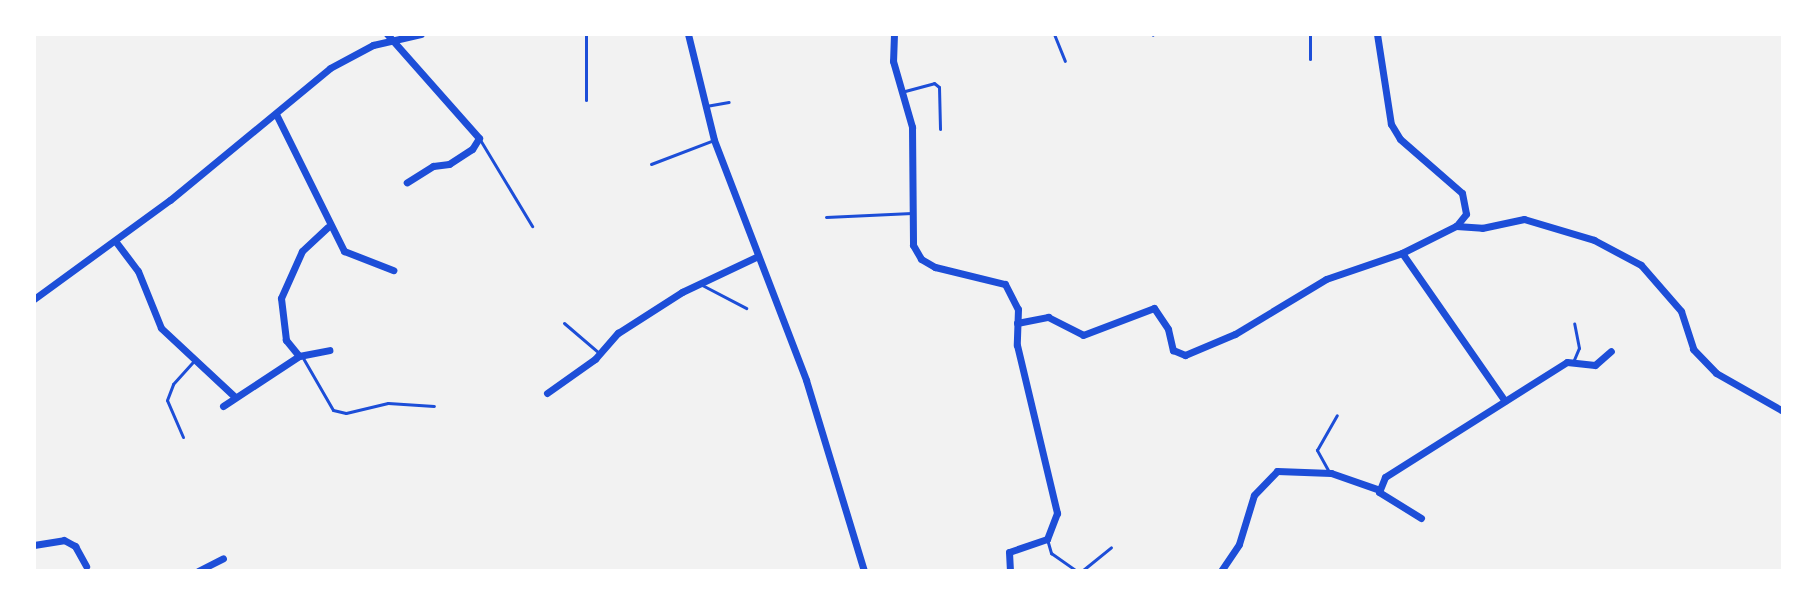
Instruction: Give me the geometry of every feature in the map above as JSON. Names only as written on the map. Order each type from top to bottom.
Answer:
[{"type":"street","points":[[34,299],[116,242],[346,57],[389,36],[421,34]]},
{"type":"street","points":[[688,34],[714,140],[806,380],[864,571]]},
{"type":"street","points":[[894,34],[893,61],[905,91],[914,165],[913,245],[921,259],[1005,284],[1015,296],[1017,345],[1056,495],[1054,530],[1047,539],[1014,547],[1010,571]]},
{"type":"street","points":[[1017,323],[1048,317],[1083,335],[1154,308],[1168,329],[1173,350],[1185,355],[1235,334],[1326,279],[1402,253],[1456,226],[1466,214],[1462,193],[1400,139],[1391,124],[1377,34]]},
{"type":"street","points":[[389,36],[479,138],[472,149],[449,164],[433,166],[407,182]]},
{"type":"street","points":[[276,114],[328,227],[344,251],[393,270]]},
{"type":"street","points":[[1456,226],[1482,228],[1524,219],[1594,240],[1641,265],[1671,297],[1693,349],[1716,373],[1783,411]]},
{"type":"street","points":[[300,355],[286,340],[281,298],[302,251],[328,227]]},
{"type":"street","points":[[116,242],[143,280],[161,328],[193,362],[235,397]]},
{"type":"street","points":[[1402,253],[1505,401]]},
{"type":"street","points":[[547,393],[627,327],[758,256]]},
{"type":"street","points":[[223,406],[300,355],[329,350]]},
{"type":"street","points":[[1377,489],[1396,469],[1505,401],[1573,362],[1595,365],[1611,351]]},
{"type":"street","points":[[1221,571],[1239,544],[1254,495],[1277,471],[1331,473],[1377,489],[1395,506],[1421,518]]},
{"type":"street","points":[[34,545],[64,540],[75,546],[86,566]]},
{"type":"street","points":[[198,571],[211,568],[223,558]]},
{"type":"lane","points":[[586,34],[586,100]]},
{"type":"lane","points":[[1054,34],[1065,61]]},
{"type":"lane","points":[[1310,34],[1310,59]]},
{"type":"lane","points":[[905,91],[934,83],[939,87],[940,129]]},
{"type":"lane","points":[[706,106],[729,102]]},
{"type":"lane","points":[[479,138],[532,226]]},
{"type":"lane","points":[[651,164],[714,140]]},
{"type":"lane","points":[[826,217],[912,213]]},
{"type":"lane","points":[[702,285],[746,308]]},
{"type":"lane","points":[[564,323],[599,353]]},
{"type":"lane","points":[[1573,362],[1579,348],[1574,323]]},
{"type":"lane","points":[[300,355],[333,410],[346,413],[388,403],[434,406]]},
{"type":"lane","points":[[183,437],[167,400],[173,384],[193,362]]},
{"type":"lane","points":[[1331,473],[1317,459],[1317,450],[1337,415]]},
{"type":"lane","points":[[1047,539],[1051,553],[1075,570],[1083,570],[1111,547]]}]
